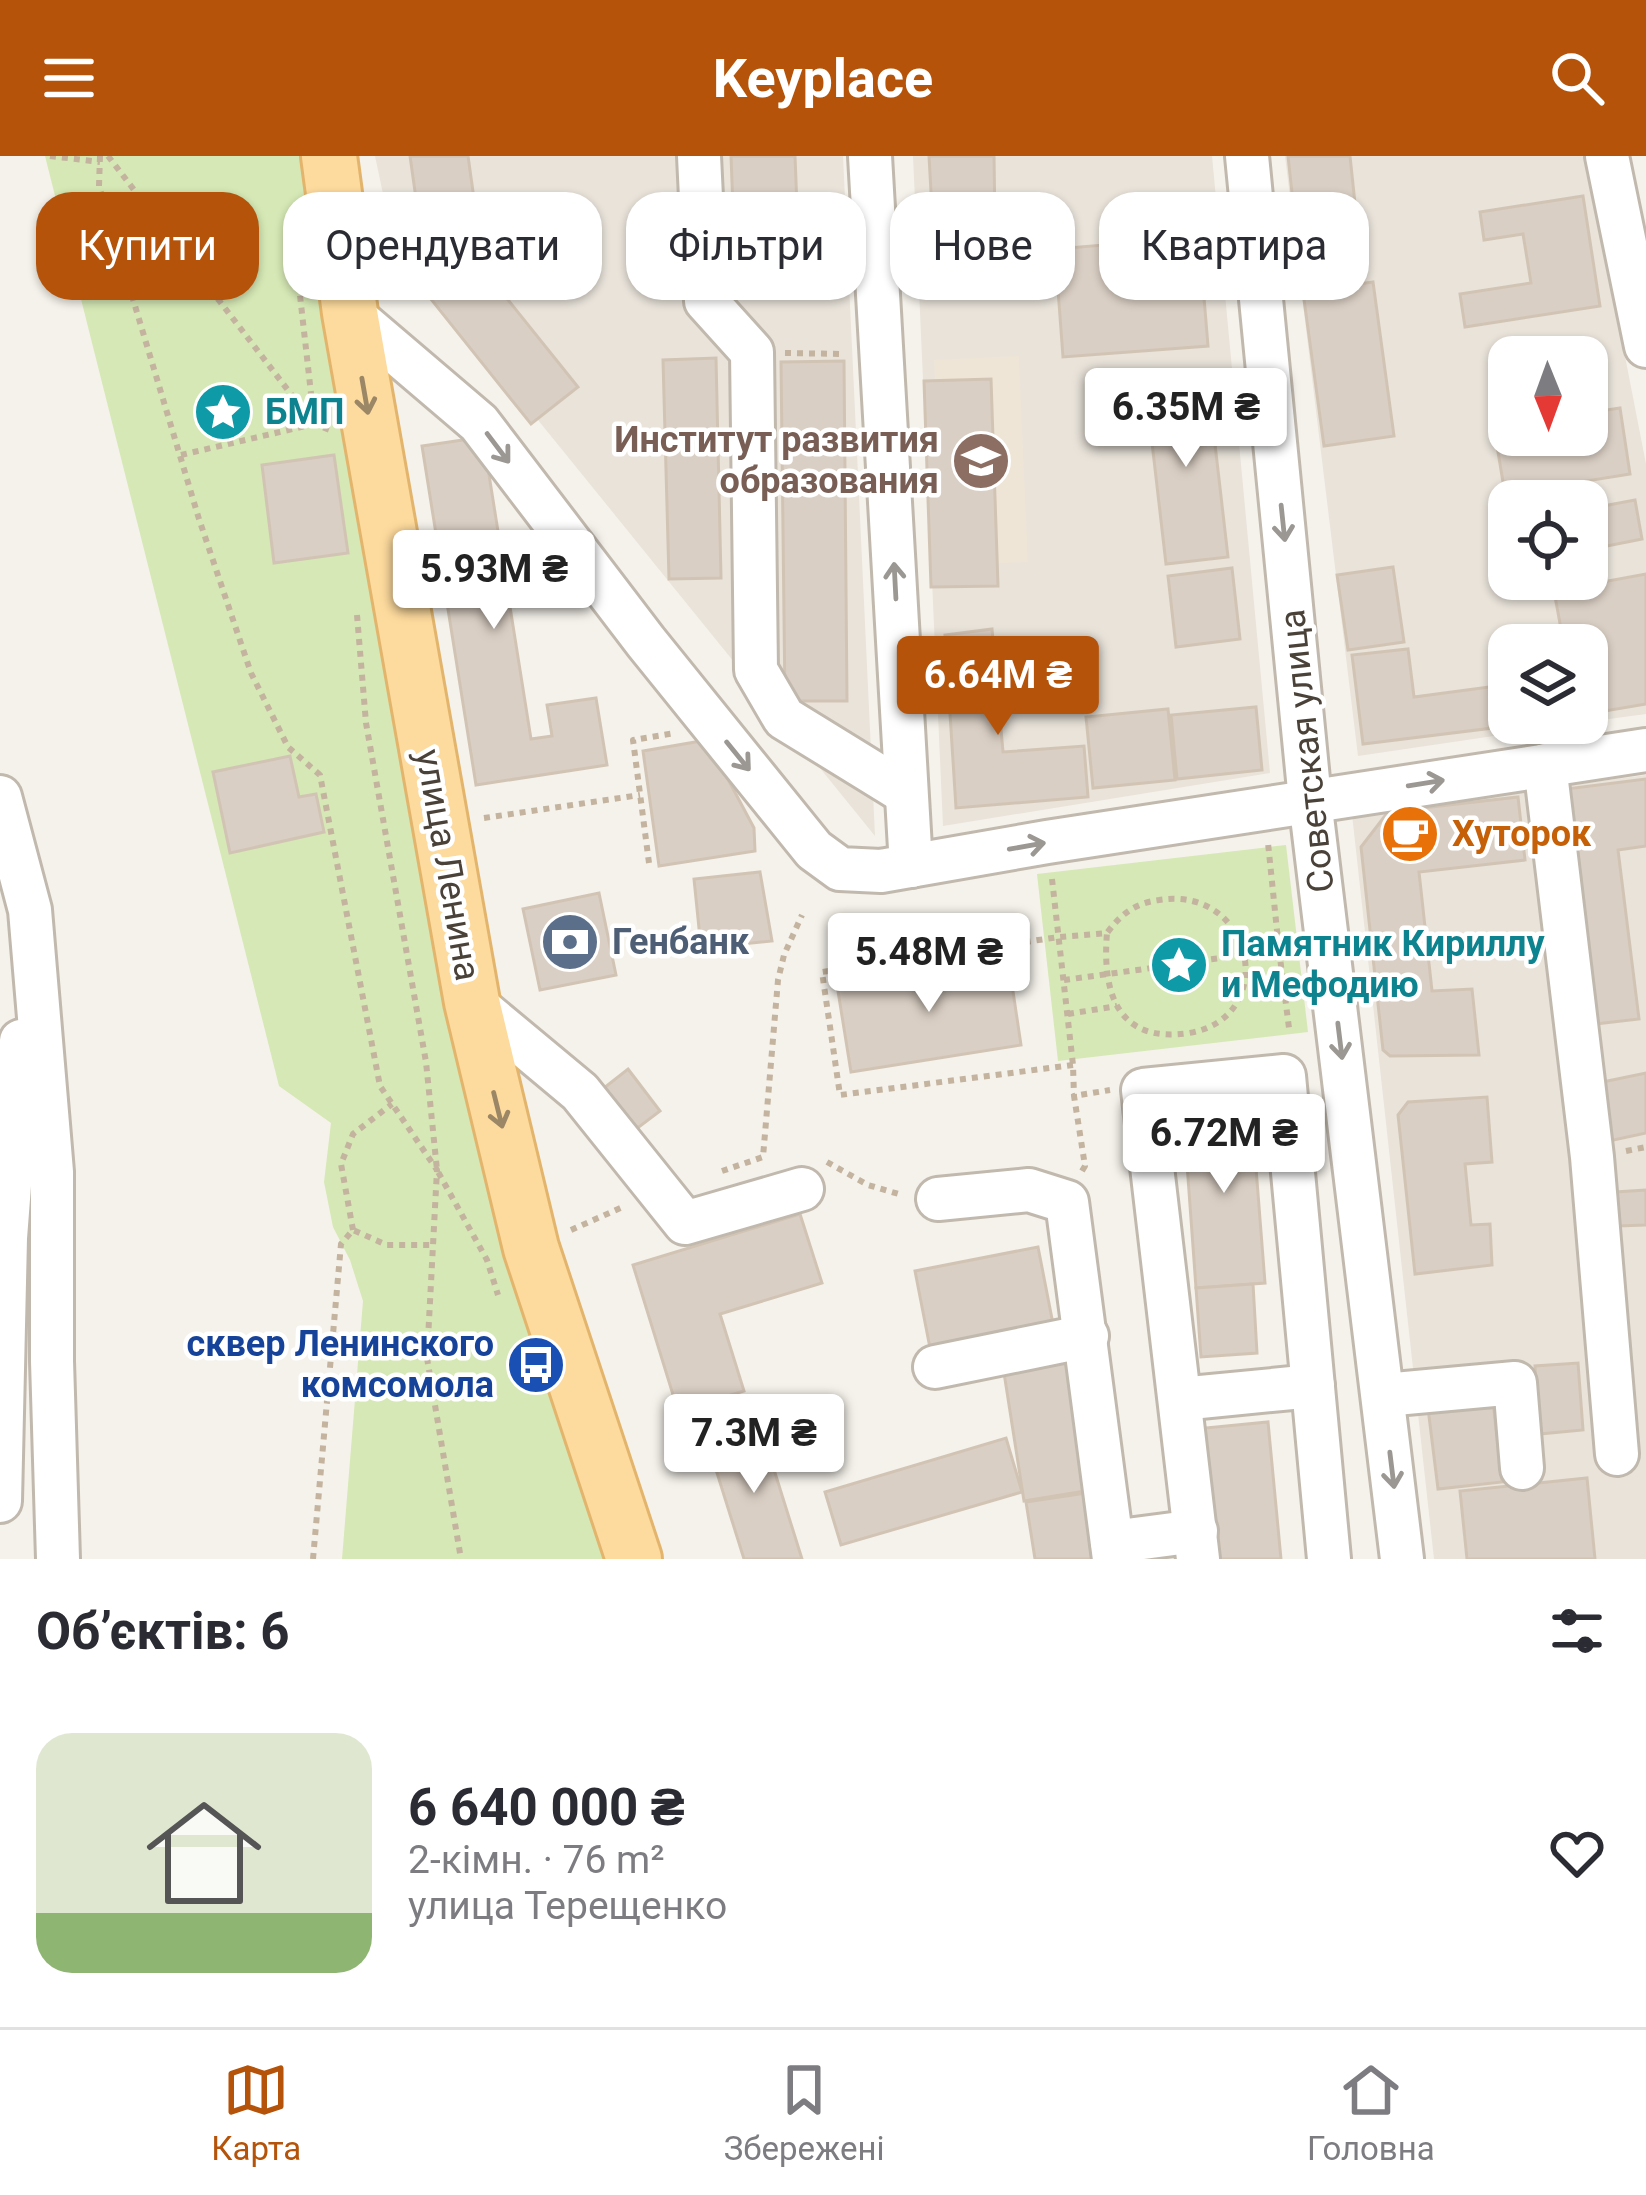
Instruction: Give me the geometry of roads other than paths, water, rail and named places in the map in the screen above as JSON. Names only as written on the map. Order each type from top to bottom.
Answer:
[{"type":"main road","name":"улица Ленина","points":[[329,156],[350,313],[472,1002],[531,1248],[634,1559]]},
{"type":"street","points":[[699,156],[706,301],[752,352],[756,670],[784,718],[906,793]]},
{"type":"street","points":[[870,156],[911,866]]},
{"type":"street","name":"Советская улица","points":[[1247,156],[1310,800],[1402,1559]]},
{"type":"street","points":[[1606,156],[1646,346]]},
{"type":"street","points":[[350,313],[479,424],[714,727],[826,862],[849,872],[867,873],[1646,749]]},
{"type":"street","points":[[1545,765],[1592,1157],[1617,1454]]},
{"type":"street","points":[[0,797],[30,910],[52,1172],[58,1559]]},
{"type":"street","points":[[0,1502],[6,1238],[30,910]]},
{"type":"street","points":[[472,1002],[580,1092],[685,1223],[816,1176]]},
{"type":"street","points":[[925,1198],[1030,1190],[1067,1202],[1113,1551],[1197,1545],[1135,1089],[1284,1076],[1329,1559]]},
{"type":"street","points":[[935,1367],[1087,1336]]},
{"type":"street","points":[[1384,1395],[1515,1383],[1522,1468]]},
{"type":"street","points":[[1180,1400],[1313,1387]]},
{"type":"place","name":"БМП","points":[[223,412]]},
{"type":"place","name":"Институт развития образования","points":[[981,461]]},
{"type":"place","name":"Хуторок","points":[[1410,834]]},
{"type":"place","name":"Генбанк","points":[[570,942]]},
{"type":"place","name":"Памятник Кириллу и Мефодию","points":[[1179,965]]},
{"type":"place","name":"сквер Ленинского комсомола","points":[[536,1365]]}]
